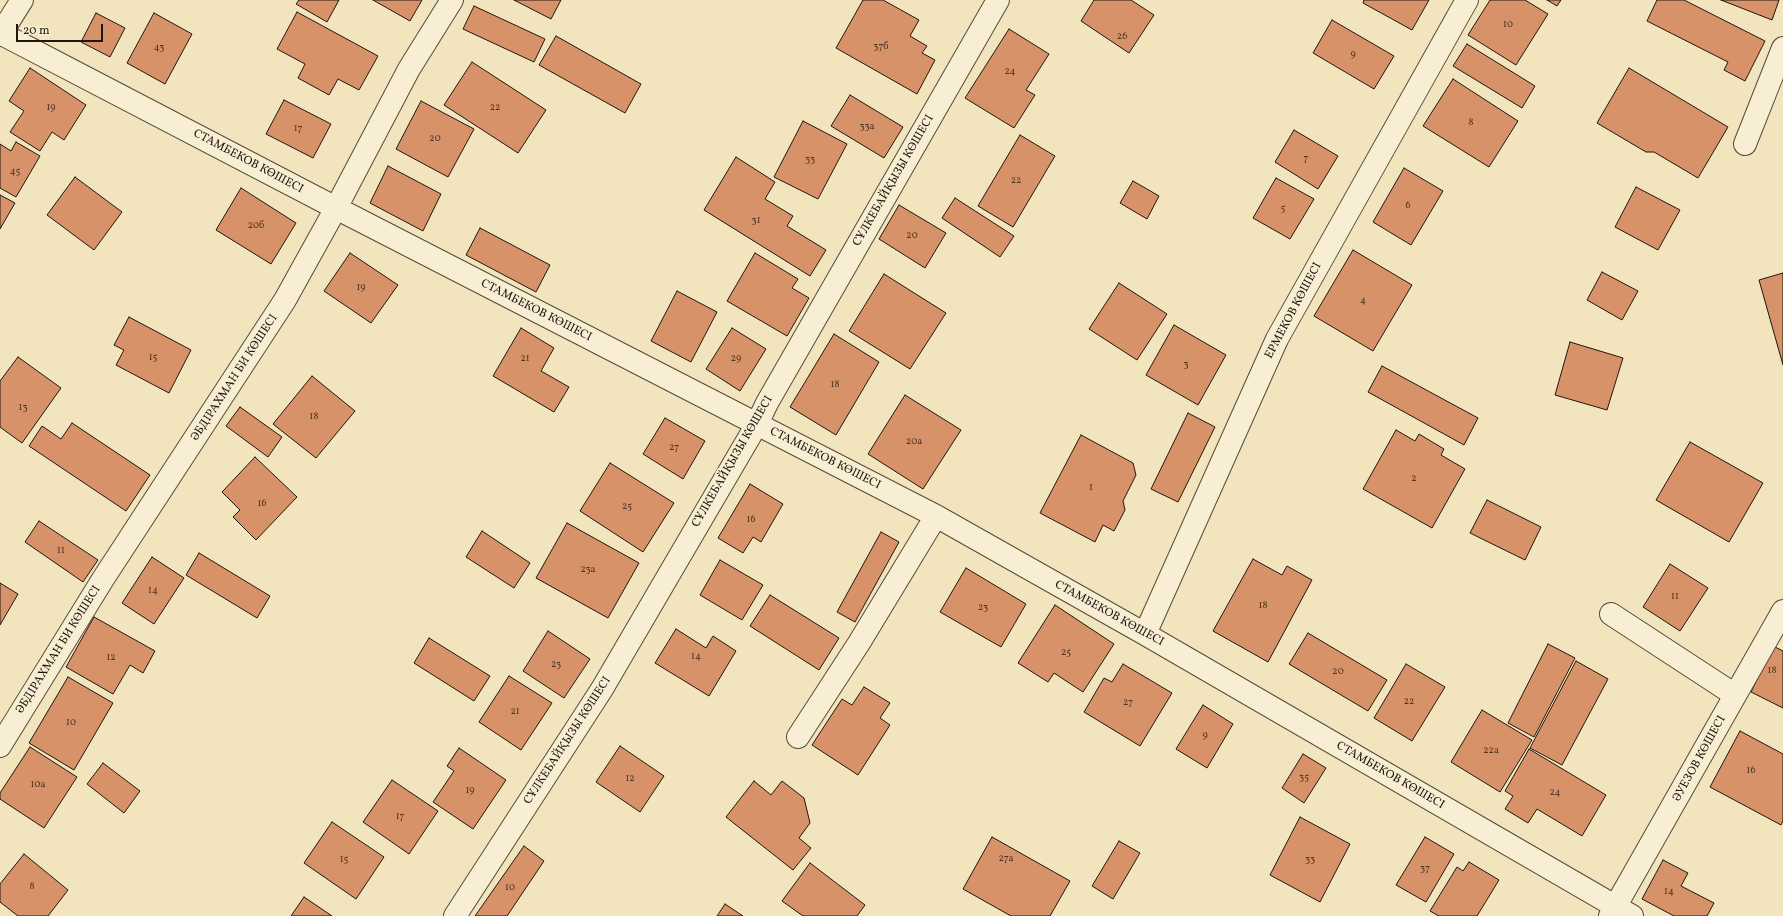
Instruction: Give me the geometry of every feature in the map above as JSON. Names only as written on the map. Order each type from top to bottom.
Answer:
[{"type":"street","points":[[0,34],[22,0]]},
{"type":"street","name":"ӘБДІРАХМАН БИ КӨШЕСІ","points":[[0,746],[103,579],[286,300],[409,69],[452,0]]},
{"type":"street","name":"СҰЛКЕБАЙҚЫЗЫ КӨШЕСІ","points":[[455,916],[602,689],[757,424],[767,403],[998,0]]},
{"type":"street","name":"ЕРМЕКОВ КӨШЕСІ","points":[[1145,634],[1277,339],[1467,0]]},
{"type":"street","name":"СТАМБЕКОВ КӨШЕСІ","points":[[0,34],[936,516],[1145,634],[1619,913]]},
{"type":"street","points":[[1745,144],[1783,48]]},
{"type":"street","points":[[798,737],[859,643],[936,516]]},
{"type":"street","name":"ӘУЕЗОВ КӨШЕСІ","points":[[1619,913],[1736,695],[1783,611]]},
{"type":"street","points":[[1611,614],[1736,695]]},
{"type":"building","points":[[299,0],[339,0],[327,22],[296,4]]},
{"type":"building","points":[[373,0],[422,0],[410,21]]},
{"type":"building","points":[[514,0],[561,0],[551,19]]},
{"type":"building","points":[[863,0],[883,0],[919,20],[910,36],[927,46],[922,53],[935,60],[917,94],[836,48]]},
{"type":"building","points":[[1094,0],[1131,0],[1154,15],[1129,53],[1081,21]]},
{"type":"building","points":[[1364,0],[1429,0],[1412,30],[1363,3]]},
{"type":"building","points":[[1490,0],[1525,0],[1548,14],[1516,65],[1468,35]]},
{"type":"building","points":[[1547,0],[1561,0],[1557,6]]},
{"type":"building","points":[[1657,0],[1684,0],[1765,41],[1745,81],[1724,70],[1728,62],[1647,21]]},
{"type":"building","points":[[1721,0],[1779,0],[1772,20]]},
{"type":"building","points":[[474,6],[545,39],[534,62],[463,29]]},
{"type":"building","points":[[297,12],[378,56],[359,90],[338,79],[329,95],[298,78],[305,64],[277,49]]},
{"type":"building","points":[[96,13],[125,28],[110,57],[81,42]]},
{"type":"building","points":[[154,13],[192,34],[165,84],[127,63]]},
{"type":"building","points":[[1332,20],[1394,56],[1374,89],[1313,53]]},
{"type":"building","points":[[1009,29],[1049,54],[1026,90],[1035,95],[1014,128],[965,98]]},
{"type":"building","points":[[556,36],[641,84],[625,113],[539,65]]},
{"type":"building","points":[[1467,44],[1535,86],[1522,108],[1453,66]]},
{"type":"building","points":[[472,62],[546,110],[518,153],[444,105]]},
{"type":"building","points":[[30,68],[86,105],[64,140],[52,132],[40,151],[10,132],[24,111],[9,101]]},
{"type":"building","points":[[1629,68],[1728,127],[1698,178],[1654,152],[1646,152],[1597,123]]},
{"type":"building","points":[[1453,79],[1518,121],[1489,167],[1423,126]]},
{"type":"building","points":[[850,95],[903,127],[884,158],[831,126]]},
{"type":"building","points":[[284,100],[331,124],[313,158],[266,134]]},
{"type":"building","points":[[421,101],[474,129],[448,177],[396,149]]},
{"type":"building","points":[[803,121],[847,144],[818,199],[774,177]]},
{"type":"building","points":[[1294,130],[1338,156],[1318,189],[1275,162]]},
{"type":"building","points":[[1020,135],[1055,156],[1013,227],[978,206]]},
{"type":"building","points":[[16,142],[40,156],[16,197],[0,188],[0,144],[11,151]]},
{"type":"building","points":[[736,157],[775,182],[765,199],[793,216],[787,226],[826,250],[810,276],[704,210]]},
{"type":"building","points":[[388,166],[441,194],[423,231],[370,203]]},
{"type":"building","points":[[1404,168],[1443,191],[1411,245],[1373,222]]},
{"type":"building","points":[[75,177],[122,212],[94,250],[47,215]]},
{"type":"building","points":[[1276,178],[1314,199],[1290,239],[1253,218]]},
{"type":"building","points":[[1133,181],[1159,196],[1147,219],[1120,203]]},
{"type":"building","points":[[1636,187],[1680,210],[1658,250],[1615,227]]},
{"type":"building","points":[[241,188],[296,223],[271,264],[216,230]]},
{"type":"building","points":[[0,195],[15,203],[0,229]]},
{"type":"building","points":[[955,198],[1014,236],[1000,257],[942,218]]},
{"type":"building","points":[[899,205],[946,233],[925,268],[879,239]]},
{"type":"building","points":[[480,228],[550,265],[536,292],[466,255]]},
{"type":"building","points":[[1353,250],[1412,285],[1373,351],[1314,316]]},
{"type":"building","points":[[350,253],[398,285],[371,323],[324,291]]},
{"type":"building","points":[[755,253],[798,279],[792,288],[809,298],[787,336],[727,301]]},
{"type":"building","points":[[1602,272],[1638,291],[1622,320],[1587,300]]},
{"type":"building","points":[[1783,273],[1783,365],[1759,280]]},
{"type":"building","points":[[884,274],[946,313],[910,369],[849,331]]},
{"type":"building","points":[[1119,283],[1167,314],[1137,360],[1089,329]]},
{"type":"building","points":[[677,291],[717,312],[691,362],[651,341]]},
{"type":"building","points":[[129,317],[191,350],[169,393],[116,365],[124,350],[114,345]]},
{"type":"building","points":[[1174,325],[1226,355],[1198,405],[1146,375]]},
{"type":"building","points":[[521,328],[554,348],[541,371],[569,387],[554,412],[493,376]]},
{"type":"building","points":[[732,328],[766,349],[740,391],[706,369]]},
{"type":"building","points":[[834,334],[879,362],[836,435],[790,407]]},
{"type":"building","points":[[1570,342],[1623,358],[1607,410],[1555,395]]},
{"type":"building","points":[[18,357],[61,388],[22,443],[0,427],[0,381]]},
{"type":"building","points":[[1382,366],[1478,418],[1464,445],[1368,392]]},
{"type":"building","points":[[312,376],[355,411],[316,458],[273,424]]},
{"type":"building","points":[[905,395],[961,430],[923,489],[868,454]]},
{"type":"building","points":[[240,407],[282,437],[268,457],[226,426]]},
{"type":"building","points":[[1188,413],[1215,427],[1178,502],[1151,489]]},
{"type":"building","points":[[665,418],[705,441],[683,479],[643,454]]},
{"type":"building","points":[[72,423],[150,475],[126,511],[29,446],[42,426],[61,439]]},
{"type":"building","points":[[1396,430],[1415,441],[1419,434],[1444,449],[1441,455],[1465,469],[1432,528],[1363,489]]},
{"type":"building","points":[[1081,435],[1133,463],[1136,475],[1123,501],[1125,510],[1114,531],[1103,525],[1095,542],[1040,513]]},
{"type":"building","points":[[1690,442],[1763,483],[1729,542],[1656,500]]},
{"type":"building","points":[[255,457],[297,497],[256,540],[233,517],[240,510],[222,492]]},
{"type":"building","points":[[610,463],[674,503],[643,552],[580,511]]},
{"type":"building","points":[[750,484],[783,504],[761,542],[753,537],[743,553],[718,538]]},
{"type":"building","points":[[1487,500],[1541,527],[1525,560],[1470,533]]},
{"type":"building","points":[[39,521],[98,560],[83,582],[25,542]]},
{"type":"building","points":[[567,523],[639,563],[608,618],[536,578]]},
{"type":"building","points":[[482,531],[530,563],[514,588],[466,557]]},
{"type":"building","points":[[881,532],[899,542],[855,622],[837,612]]},
{"type":"building","points":[[199,553],[270,596],[257,618],[186,575]]},
{"type":"building","points":[[152,557],[184,578],[154,624],[122,603]]},
{"type":"building","points":[[1253,559],[1282,575],[1287,566],[1312,580],[1268,662],[1213,631]]},
{"type":"building","points":[[720,560],[763,585],[742,620],[700,595]]},
{"type":"building","points":[[1670,564],[1708,588],[1680,631],[1643,607]]},
{"type":"building","points":[[966,568],[1026,604],[1001,647],[940,612]]},
{"type":"building","points":[[0,583],[18,594],[0,625]]},
{"type":"building","points":[[770,595],[839,638],[819,670],[750,626]]},
{"type":"building","points":[[1055,605],[1114,644],[1083,692],[1054,673],[1048,682],[1018,663]]},
{"type":"building","points":[[94,617],[155,651],[143,673],[130,665],[113,694],[66,667]]},
{"type":"building","points":[[676,629],[706,648],[713,636],[736,651],[709,696],[655,663]]},
{"type":"building","points":[[548,631],[590,659],[564,698],[523,671]]},
{"type":"building","points":[[1308,633],[1387,680],[1368,711],[1289,664]]},
{"type":"building","points":[[429,638],[490,676],[474,701],[414,663]]},
{"type":"building","points":[[1548,644],[1575,658],[1534,737],[1508,723]]},
{"type":"building","points":[[1773,646],[1783,651],[1783,708],[1751,692]]},
{"type":"building","points":[[1576,661],[1608,679],[1562,765],[1530,748]]},
{"type":"building","points":[[1123,664],[1172,693],[1140,746],[1084,712],[1104,678],[1112,682]]},
{"type":"building","points":[[1406,664],[1445,687],[1412,741],[1374,718]]},
{"type":"building","points":[[509,676],[552,703],[521,750],[479,722]]},
{"type":"building","points":[[68,677],[113,703],[74,770],[29,743]]},
{"type":"building","points":[[864,687],[890,703],[880,718],[890,725],[858,775],[812,745],[842,699],[852,705]]},
{"type":"building","points":[[1203,705],[1233,724],[1207,768],[1176,749]]},
{"type":"building","points":[[1482,710],[1532,740],[1500,792],[1451,762]]},
{"type":"building","points":[[1740,731],[1783,754],[1783,821],[1781,825],[1710,787]]},
{"type":"building","points":[[620,746],[664,776],[640,812],[596,782]]},
{"type":"building","points":[[30,747],[77,777],[44,828],[0,799],[0,793]]},
{"type":"building","points":[[459,748],[506,780],[473,829],[433,802],[454,771],[447,766]]},
{"type":"building","points":[[1529,749],[1606,795],[1582,836],[1537,809],[1528,823],[1505,809],[1513,796],[1505,791]]},
{"type":"building","points":[[1303,754],[1326,768],[1304,803],[1282,788]]},
{"type":"building","points":[[103,763],[140,791],[124,813],[87,784]]},
{"type":"building","points":[[392,780],[438,811],[409,854],[363,822]]},
{"type":"building","points":[[754,781],[771,795],[782,781],[804,798],[810,823],[799,838],[811,848],[793,870],[726,817]]},
{"type":"building","points":[[1300,817],[1350,844],[1320,902],[1270,875]]},
{"type":"building","points":[[332,822],[384,857],[356,899],[304,863]]},
{"type":"building","points":[[992,837],[1070,881],[1050,916],[1011,916],[963,889]]},
{"type":"building","points":[[1425,837],[1454,854],[1426,902],[1396,885]]},
{"type":"building","points":[[1119,841],[1140,853],[1113,899],[1092,886]]},
{"type":"building","points":[[524,846],[544,861],[507,916],[475,916]]},
{"type":"building","points":[[24,854],[68,890],[48,916],[18,916],[0,902],[0,884]]},
{"type":"building","points":[[1663,860],[1688,873],[1681,886],[1714,903],[1707,916],[1674,916],[1642,899]]},
{"type":"building","points":[[1469,862],[1499,880],[1477,916],[1439,916],[1430,911],[1457,867],[1463,871]]},
{"type":"building","points":[[810,863],[865,905],[857,916],[803,916],[782,901]]},
{"type":"building","points":[[304,897],[332,916],[291,916]]},
{"type":"building","points":[[725,904],[743,916],[717,916]]}]
